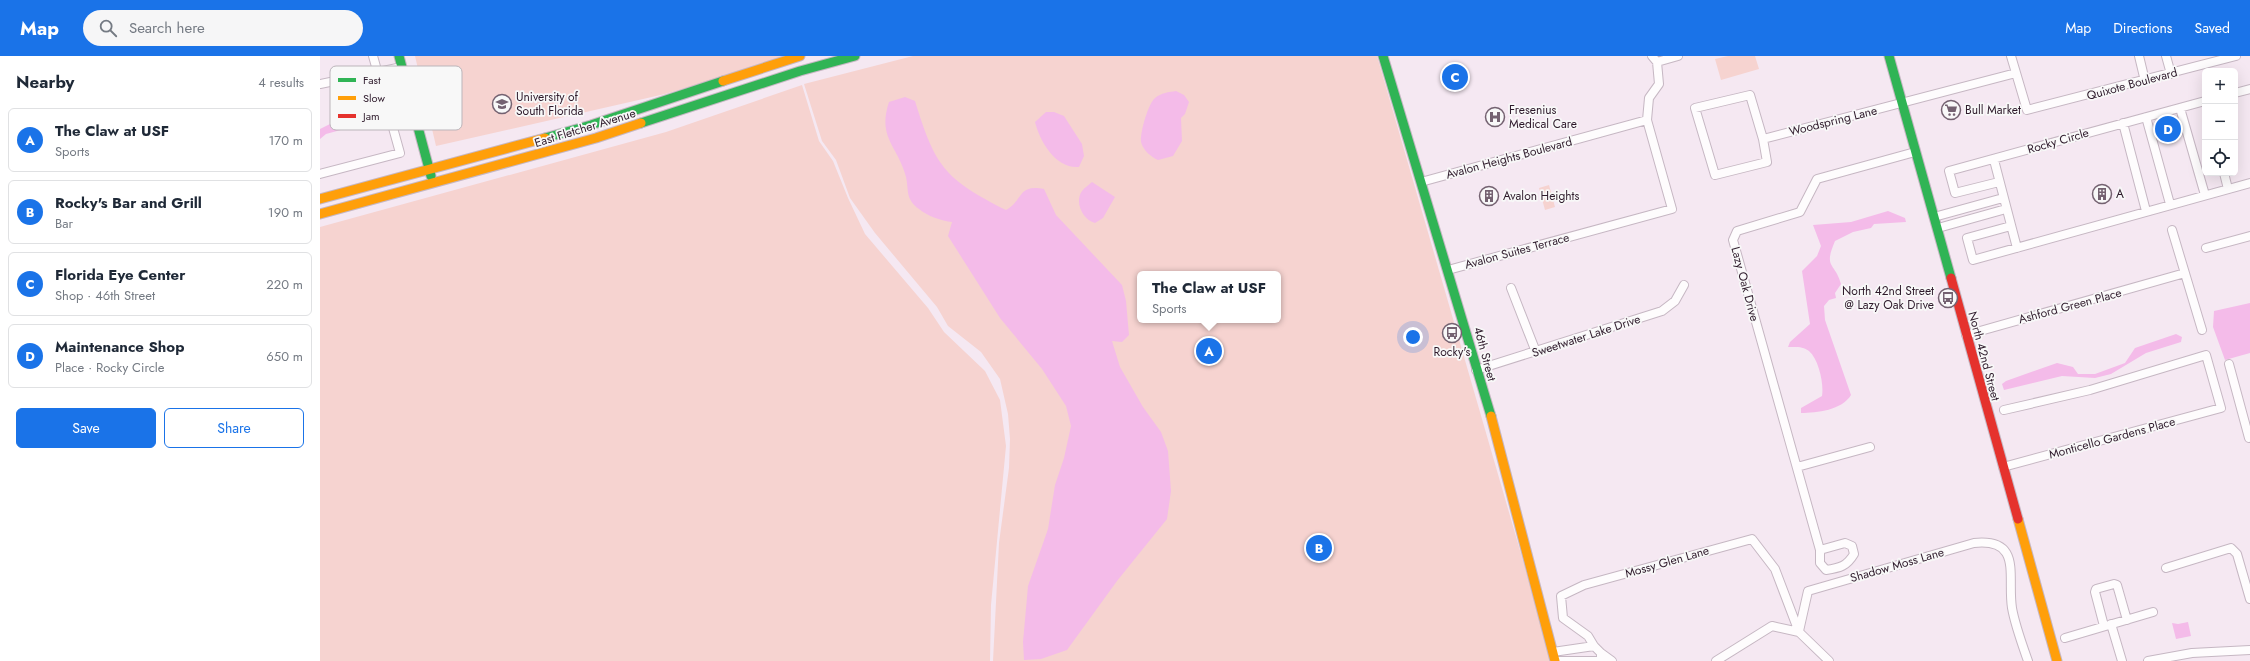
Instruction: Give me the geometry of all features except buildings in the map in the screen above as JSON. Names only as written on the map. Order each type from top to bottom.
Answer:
[{"type":"street","points":[[373,56],[376,66]]},
{"type":"street","points":[[400,56],[402,66]]},
{"type":"street","name":"East Fletcher Avenue","points":[[320,199],[591,125],[800,56]]},
{"type":"street","name":"East Fletcher Avenue","points":[[320,214],[596,138],[800,71],[855,56]]},
{"type":"street","name":"46th Street","points":[[1383,56],[1502,453],[1554,658]]},
{"type":"street","points":[[1647,120],[1649,98],[1659,84],[1654,59],[1678,56]]},
{"type":"street","name":"North 42nd Street","points":[[1889,56],[2057,661]]},
{"type":"street","points":[[1902,104],[2016,73],[2012,56]]},
{"type":"street","points":[[2139,56],[2145,81]]},
{"type":"street","points":[[2166,56],[2171,74]]},
{"type":"street","name":"Quixote Boulevard","points":[[2016,73],[2027,110],[2145,81],[2236,56]]},
{"type":"street","points":[[320,84],[330,82]]},
{"type":"street","points":[[2238,92],[2250,89]]},
{"type":"street","points":[[1750,95],[1763,138],[1767,162],[1716,175],[1695,108],[1750,95]]},
{"type":"street","name":"Woodspring Lane","points":[[1763,138],[1902,104]]},
{"type":"street","name":"Rocky Circle","points":[[1999,182],[1955,194],[1949,171],[1994,160],[2123,123],[2202,104]]},
{"type":"street","points":[[2180,108],[2205,195]]},
{"type":"street","points":[[2146,117],[2170,204]]},
{"type":"street","name":"Avalon Heights Boulevard","points":[[1421,182],[1647,120]]},
{"type":"street","name":"Avalon Suites Terrace","points":[[1448,270],[1672,209],[1647,120]]},
{"type":"street","points":[[2123,123],[2146,211]]},
{"type":"street","points":[[320,174],[400,153],[393,130]]},
{"type":"street","points":[[419,130],[433,184]]},
{"type":"street","name":"Lazy Oak Drive","points":[[1820,550],[1808,513],[1797,467],[1733,240],[1737,231],[1800,212],[1817,179],[1915,152]]},
{"type":"street","points":[[1994,160],[2017,248]]},
{"type":"street","points":[[2225,176],[2228,189]]},
{"type":"street","points":[[2011,226],[1967,238],[1973,260],[2250,183]]},
{"type":"street","points":[[1934,217],[2003,198]]},
{"type":"street","points":[[1938,228],[2006,209]]},
{"type":"street","points":[[2172,230],[2202,330]]},
{"type":"street","points":[[2206,248],[2250,236]]},
{"type":"street","name":"Ashford Green Place","points":[[1966,334],[2185,273]]},
{"type":"street","name":"Sweetwater Lake Drive","points":[[1476,370],[1662,311],[1676,301],[1684,286]]},
{"type":"street","points":[[1511,288],[1536,352]]},
{"type":"street","name":"Monticello Gardens Place","points":[[2002,467],[2221,408],[2206,355],[2090,390],[2007,409]]},
{"type":"street","points":[[2229,364],[2247,418],[2250,438]]},
{"type":"street","points":[[1797,467],[1870,447]]},
{"type":"street","name":"Mossy Glen Lane","points":[[1601,658],[1588,636],[1563,618],[1561,596],[1584,585],[1752,539],[1775,569],[1799,632]]},
{"type":"street","name":"Shadow Moss Lane","points":[[1799,632],[1808,591],[1974,543],[1988,542],[2002,547],[2009,558],[2012,577],[2012,608],[2028,661]]},
{"type":"street","points":[[2166,568],[2231,548],[2237,554],[2250,599]]},
{"type":"street","points":[[2122,661],[2095,592],[2096,589],[2114,584],[2117,585],[2127,620]]},
{"type":"street","points":[[2065,638],[2153,612]]},
{"type":"street","points":[[1716,661],[1772,626],[1799,632],[1829,661]]},
{"type":"street","points":[[1554,658],[1594,646]]},
{"type":"street","points":[[2148,661],[2192,653],[2250,650]]},
{"type":"street","points":[[1554,658],[1601,658],[1612,661]]},
{"type":"shaded area","name":"University of South Florida","points":[[415,56],[793,56],[665,94],[436,146],[432,130],[462,130],[462,66],[417,66]]},
{"type":"shaded area","points":[[913,56],[1377,56],[1552,661],[993,661],[999,543],[1009,468],[1010,439],[1008,414],[1000,379],[981,352],[948,326],[937,307],[875,233],[850,198],[836,160],[822,141],[804,84]]},
{"type":"shaded area","points":[[1728,56],[1755,56],[1759,69],[1721,80],[1715,59]]},
{"type":"shaded area","points":[[802,85],[819,141],[833,161],[865,234],[928,308],[944,332],[985,371],[1000,400],[1006,446],[991,605],[990,661],[320,661],[320,227],[666,132]]},
{"type":"shaded area","points":[[1176,91],[1184,95],[1189,102],[1185,114],[1181,118],[1182,141],[1173,156],[1158,160],[1148,153],[1142,145],[1141,138],[1143,126],[1152,101],[1157,96]]},
{"type":"shaded area","points":[[905,97],[915,101],[922,123],[936,156],[955,179],[968,189],[1006,210],[1016,202],[1025,191],[1035,188],[1044,189],[1056,215],[1122,285],[1126,301],[1129,335],[1122,342],[1112,341],[1120,367],[1143,407],[1161,432],[1168,451],[1171,491],[1167,519],[1117,581],[1067,650],[1041,659],[1024,660],[1023,642],[1028,586],[1048,529],[1055,485],[1064,458],[1071,426],[1066,406],[1042,369],[1000,318],[948,236],[952,222],[930,216],[922,212],[911,202],[908,194],[906,177],[890,141],[885,125],[889,102]]},
{"type":"shaded area","points":[[1046,112],[1054,112],[1064,116],[1082,144],[1084,156],[1079,167],[1063,164],[1050,153],[1045,146],[1037,130],[1035,122]]},
{"type":"shaded area","points":[[330,124],[330,130],[341,130],[326,134],[320,139],[320,129]]},
{"type":"shaded area","points":[[1092,182],[1115,197],[1103,218],[1095,223],[1087,218],[1079,205],[1082,191]]},
{"type":"shaded area","points":[[1549,185],[1555,207],[1545,210],[1539,188]]},
{"type":"shaded area","points":[[1888,211],[1905,218],[1906,222],[1874,224],[1871,228],[1853,232],[1835,241],[1830,256],[1831,265],[1839,277],[1841,284],[1835,293],[1836,298],[1829,300],[1824,306],[1825,320],[1851,395],[1842,404],[1829,410],[1801,413],[1801,408],[1822,396],[1820,372],[1813,355],[1804,348],[1788,347],[1790,342],[1810,324],[1802,271],[1817,256],[1821,246],[1813,225],[1851,222]]},
{"type":"shaded area","points":[[2250,303],[2250,353],[2225,360],[2213,327],[2214,311]]},
{"type":"shaded area","points":[[2176,334],[2182,337],[2181,342],[2146,353],[2111,374],[2095,378],[2062,376],[2004,390],[2002,384],[2006,381],[2057,363],[2073,367],[2078,374],[2095,374],[2125,363],[2135,348]]},
{"type":"shaded area","points":[[2188,622],[2191,636],[2176,639],[2172,623],[2178,624]]},
{"type":"traffic: fast","points":[[399,56],[402,66]]},
{"type":"traffic: fast","points":[[641,123],[800,71],[855,56]]},
{"type":"traffic: fast","points":[[1383,56],[1491,416]]},
{"type":"traffic: fast","points":[[1889,56],[1951,278]]},
{"type":"traffic: fast","points":[[545,138],[591,125],[723,81]]},
{"type":"traffic: fast","points":[[419,130],[431,176]]},
{"type":"traffic: slow","points":[[723,81],[800,56]]},
{"type":"traffic: slow","points":[[320,214],[596,138],[641,123]]},
{"type":"traffic: slow","points":[[320,199],[545,138]]},
{"type":"traffic: slow","points":[[1491,416],[1555,661]]},
{"type":"traffic: slow","points":[[2018,519],[2057,661]]},
{"type":"traffic: jam","points":[[1951,278],[2018,519]]},
{"type":"place","name":"Florida Eye Center","points":[[1455,77]]},
{"type":"place","name":"University of South Florida","points":[[502,104]]},
{"type":"place","name":"Bull Market","points":[[1951,110]]},
{"type":"place","name":"Fresenius Medical Care","points":[[1495,117]]},
{"type":"place","name":"Maintenance Shop","points":[[2168,129]]},
{"type":"place","name":"A","points":[[2102,194]]},
{"type":"place","name":"Avalon Heights","points":[[1489,196]]},
{"type":"place","name":"North 42nd Street @ Lazy Oak Drive","points":[[1948,298]]},
{"type":"place","name":"Rocky's","points":[[1452,333]]},
{"type":"place","name":"The Claw at USF","points":[[1209,351]]},
{"type":"place","name":"Rocky's Bar and Grill","points":[[1319,548]]}]
